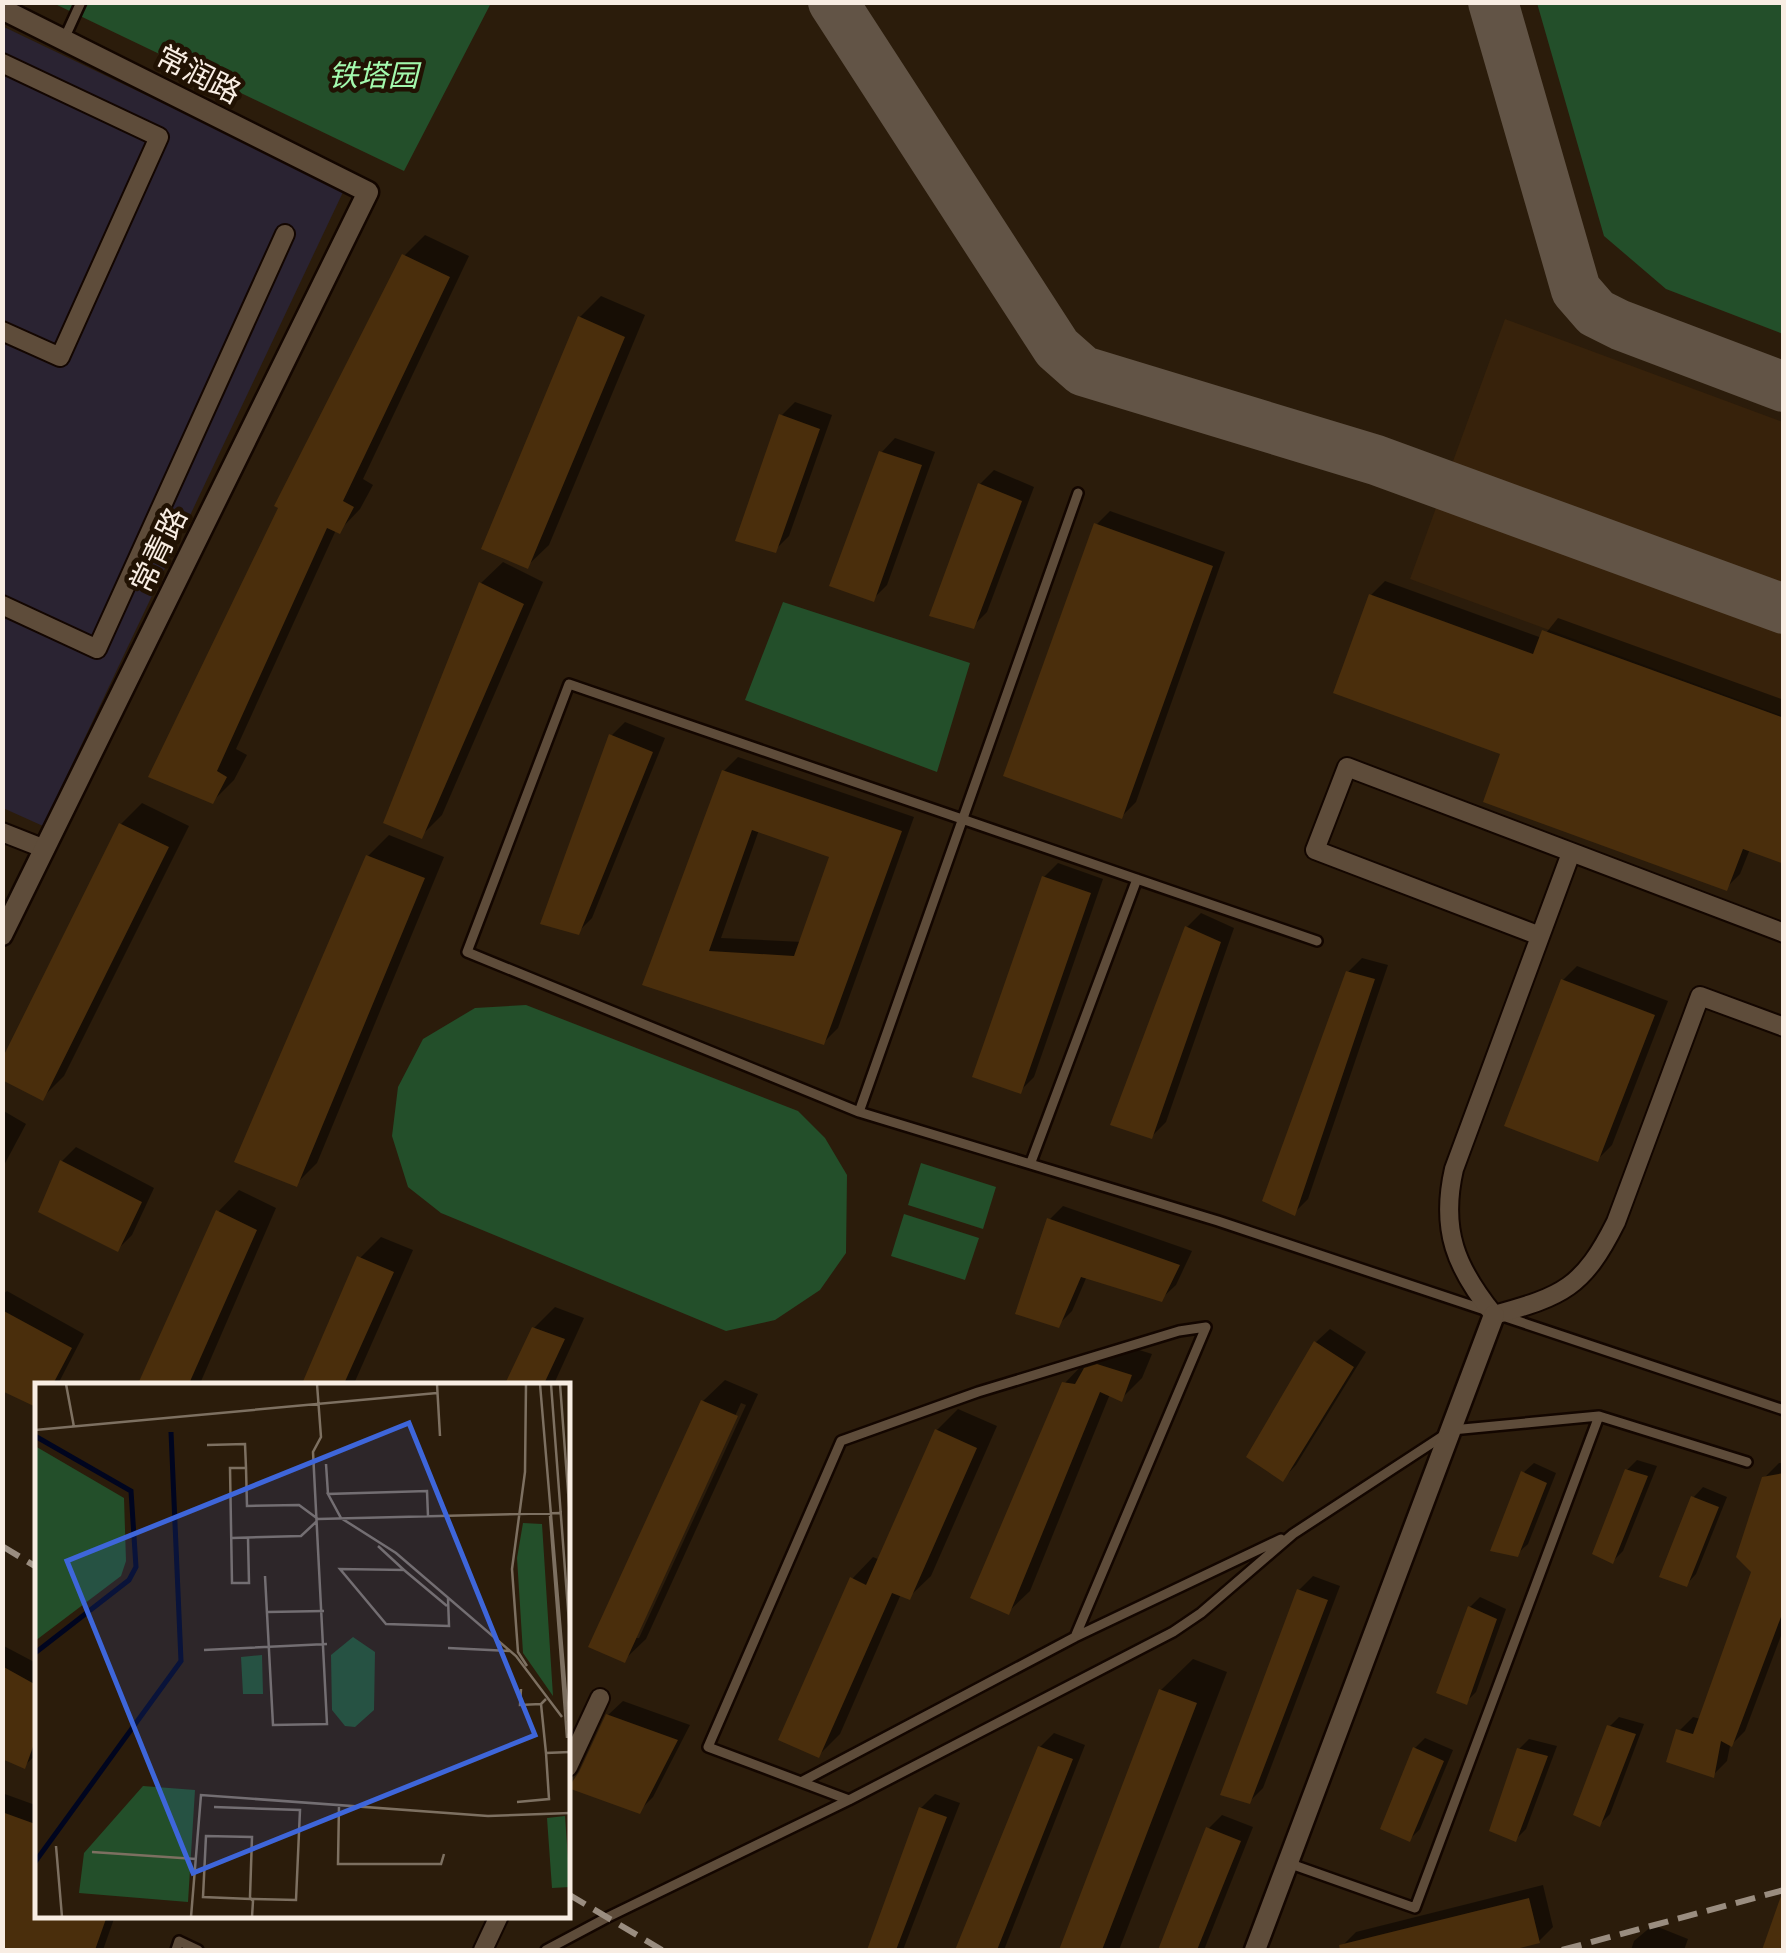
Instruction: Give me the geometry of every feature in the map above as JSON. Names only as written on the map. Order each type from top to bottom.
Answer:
[{"type":"street","name":"常润路","points":[[2,10],[368,192]]},
{"type":"street","points":[[2,63],[159,136],[60,357],[2,332]]},
{"type":"street","name":"常青路","points":[[2,935],[368,192]]},
{"type":"street","points":[[2,606],[98,649],[285,234]]},
{"type":"street","points":[[1540,936],[1316,850],[1347,767],[1784,934]]},
{"type":"street","points":[[2,832],[44,850]]},
{"type":"street","points":[[1494,1315],[1469,1285],[1456,1254],[1448,1226],[1447,1198],[1454,1169],[1572,853]]},
{"type":"street","points":[[1494,1315],[1562,1292],[1586,1274],[1600,1253],[1616,1222],[1700,996],[1784,1026]]},
{"type":"street","points":[[1256,1950],[1494,1315]]},
{"type":"street","points":[[570,1763],[600,1698]]},
{"type":"street","points":[[483,1950],[498,1918]]},
{"type":"lane","points":[[64,40],[82,2]]},
{"type":"lane","points":[[859,1112],[1078,494]]},
{"type":"lane","points":[[1317,941],[569,684],[467,952],[859,1112],[1218,1221],[1784,1410]]},
{"type":"lane","points":[[1032,1162],[1137,880]]},
{"type":"lane","points":[[850,1800],[708,1747],[841,1440],[978,1392],[1178,1331],[1206,1327],[1075,1637]]},
{"type":"lane","points":[[1288,1863],[1415,1908],[1599,1416]]},
{"type":"lane","points":[[801,1782],[1075,1637],[1292,1534],[1452,1430],[1599,1416],[1747,1462]]},
{"type":"lane","points":[[546,1950],[850,1800],[1173,1632],[1201,1613],[1292,1534]]},
{"type":"lane","points":[[176,1950],[179,1941],[198,1950]]},
{"type":"shaded area","points":[[2,26],[344,190],[43,826],[3,808]]},
{"type":"shaded area","points":[[1505,319],[1783,422],[1783,716],[1410,579]]},
{"type":"green space","name":"铁塔园","points":[[53,3],[491,3],[404,171]]},
{"type":"green space","points":[[1537,3],[1783,3],[1783,334],[1666,289],[1604,236]]},
{"type":"green space","points":[[783,602],[970,663],[937,772],[745,700]]},
{"type":"green space","points":[[526,1005],[798,1111],[825,1138],[847,1175],[846,1253],[820,1290],[775,1320],[726,1331],[441,1213],[408,1187],[392,1136],[398,1087],[423,1039],[475,1008]]},
{"type":"green space","points":[[921,1163],[996,1187],[983,1229],[908,1205]]},
{"type":"green space","points":[[904,1214],[979,1238],[965,1280],[891,1256]]},
{"type":"building","points":[[402,254],[450,277],[343,501],[354,507],[340,534],[327,528],[217,771],[227,777],[213,804],[148,777],[278,508],[274,506]]},
{"type":"building","points":[[578,316],[625,337],[528,569],[481,549]]},
{"type":"building","points":[[779,414],[820,429],[776,553],[735,541]]},
{"type":"building","points":[[879,451],[922,465],[874,602],[829,586]]},
{"type":"building","points":[[978,483],[1022,501],[974,629],[929,616]]},
{"type":"building","points":[[1094,523],[1213,566],[1122,819],[1003,776]]},
{"type":"building","points":[[479,582],[524,604],[422,839],[383,823]]},
{"type":"building","points":[[1369,594],[1533,654],[1542,630],[1784,718],[1784,864],[1743,849],[1727,891],[1483,802],[1500,754],[1333,693]]},
{"type":"building","points":[[609,734],[653,752],[579,935],[540,924]]},
{"type":"building","points":[[722,770],[902,831],[824,1045],[642,985]],"holes":[[[752,830],[829,857],[794,956],[709,951]]]},
{"type":"building","points":[[119,823],[169,847],[43,1101],[2,1080],[2,1059]]},
{"type":"building","points":[[366,855],[425,878],[297,1187],[234,1162]]},
{"type":"building","points":[[1042,876],[1091,893],[1021,1094],[972,1077]]},
{"type":"building","points":[[1185,926],[1221,942],[1152,1139],[1110,1125]]},
{"type":"building","points":[[1346,971],[1375,979],[1295,1216],[1262,1201]]},
{"type":"building","points":[[1561,979],[1655,1015],[1598,1162],[1504,1126]]},
{"type":"building","points":[[60,1160],[142,1202],[118,1252],[38,1212]]},
{"type":"building","points":[[216,1210],[257,1230],[189,1383],[138,1383]]},
{"type":"building","points":[[1047,1218],[1180,1265],[1162,1302],[1081,1277],[1059,1328],[1015,1314]]},
{"type":"building","points":[[357,1256],[394,1272],[344,1383],[302,1383]]},
{"type":"building","points":[[2,1310],[72,1348],[54,1383],[35,1383],[35,1407],[2,1391]]},
{"type":"building","points":[[532,1327],[565,1339],[544,1383],[505,1383]]},
{"type":"building","points":[[1314,1341],[1354,1367],[1283,1482],[1246,1457]]},
{"type":"building","points":[[1097,1364],[1132,1375],[1122,1402],[1100,1392],[1009,1615],[970,1598],[1062,1382],[1075,1384],[1084,1368]]},
{"type":"building","points":[[701,1400],[738,1416],[625,1663],[588,1647]]},
{"type":"building","points":[[935,1429],[977,1448],[910,1600],[892,1593],[819,1758],[778,1740],[850,1577],[866,1585]]},
{"type":"building","points":[[1625,1469],[1648,1476],[1613,1564],[1592,1554]]},
{"type":"building","points":[[1521,1471],[1547,1483],[1518,1557],[1490,1551]]},
{"type":"building","points":[[1784,1473],[1784,1609],[1732,1747],[1721,1741],[1714,1778],[1666,1762],[1676,1729],[1693,1734],[1751,1572],[1736,1557],[1762,1477]]},
{"type":"building","points":[[1691,1496],[1719,1507],[1687,1587],[1659,1577]]},
{"type":"building","points":[[1297,1589],[1328,1600],[1250,1804],[1220,1795]]},
{"type":"building","points":[[1468,1606],[1497,1619],[1467,1705],[1436,1693]]},
{"type":"building","points":[[2,1666],[35,1684],[35,1744],[25,1769],[2,1759]]},
{"type":"building","points":[[1159,1689],[1197,1703],[1102,1950],[1059,1950]]},
{"type":"building","points":[[606,1714],[678,1740],[640,1814],[570,1789]]},
{"type":"building","points":[[1607,1725],[1636,1734],[1600,1827],[1573,1815]]},
{"type":"building","points":[[1038,1746],[1073,1759],[997,1950],[955,1950]]},
{"type":"building","points":[[1413,1747],[1444,1761],[1410,1842],[1380,1829]]},
{"type":"building","points":[[1517,1748],[1548,1756],[1516,1842],[1489,1831]]},
{"type":"building","points":[[919,1807],[947,1817],[896,1950],[867,1950]]},
{"type":"building","points":[[2,1812],[35,1824],[35,1918],[106,1918],[95,1950],[2,1950]]},
{"type":"building","points":[[1206,1827],[1241,1841],[1197,1950],[1158,1950]]},
{"type":"building","points":[[1781,1896],[1784,1950],[1762,1950]]},
{"type":"building","points":[[1529,1898],[1540,1943],[1512,1950],[1340,1950],[1339,1945]]},
{"type":"taxiway","points":[[833,2],[1057,348],[1083,371],[1376,460],[1784,609]]},
{"type":"taxiway","points":[[1493,2],[1576,290],[1596,313],[1620,325],[1784,387]]},
{"type":"railway","points":[[2,1546],[35,1566]]},
{"type":"railway","points":[[1562,1950],[1784,1890]]},
{"type":"railway","points":[[570,1895],[662,1950]]}]
